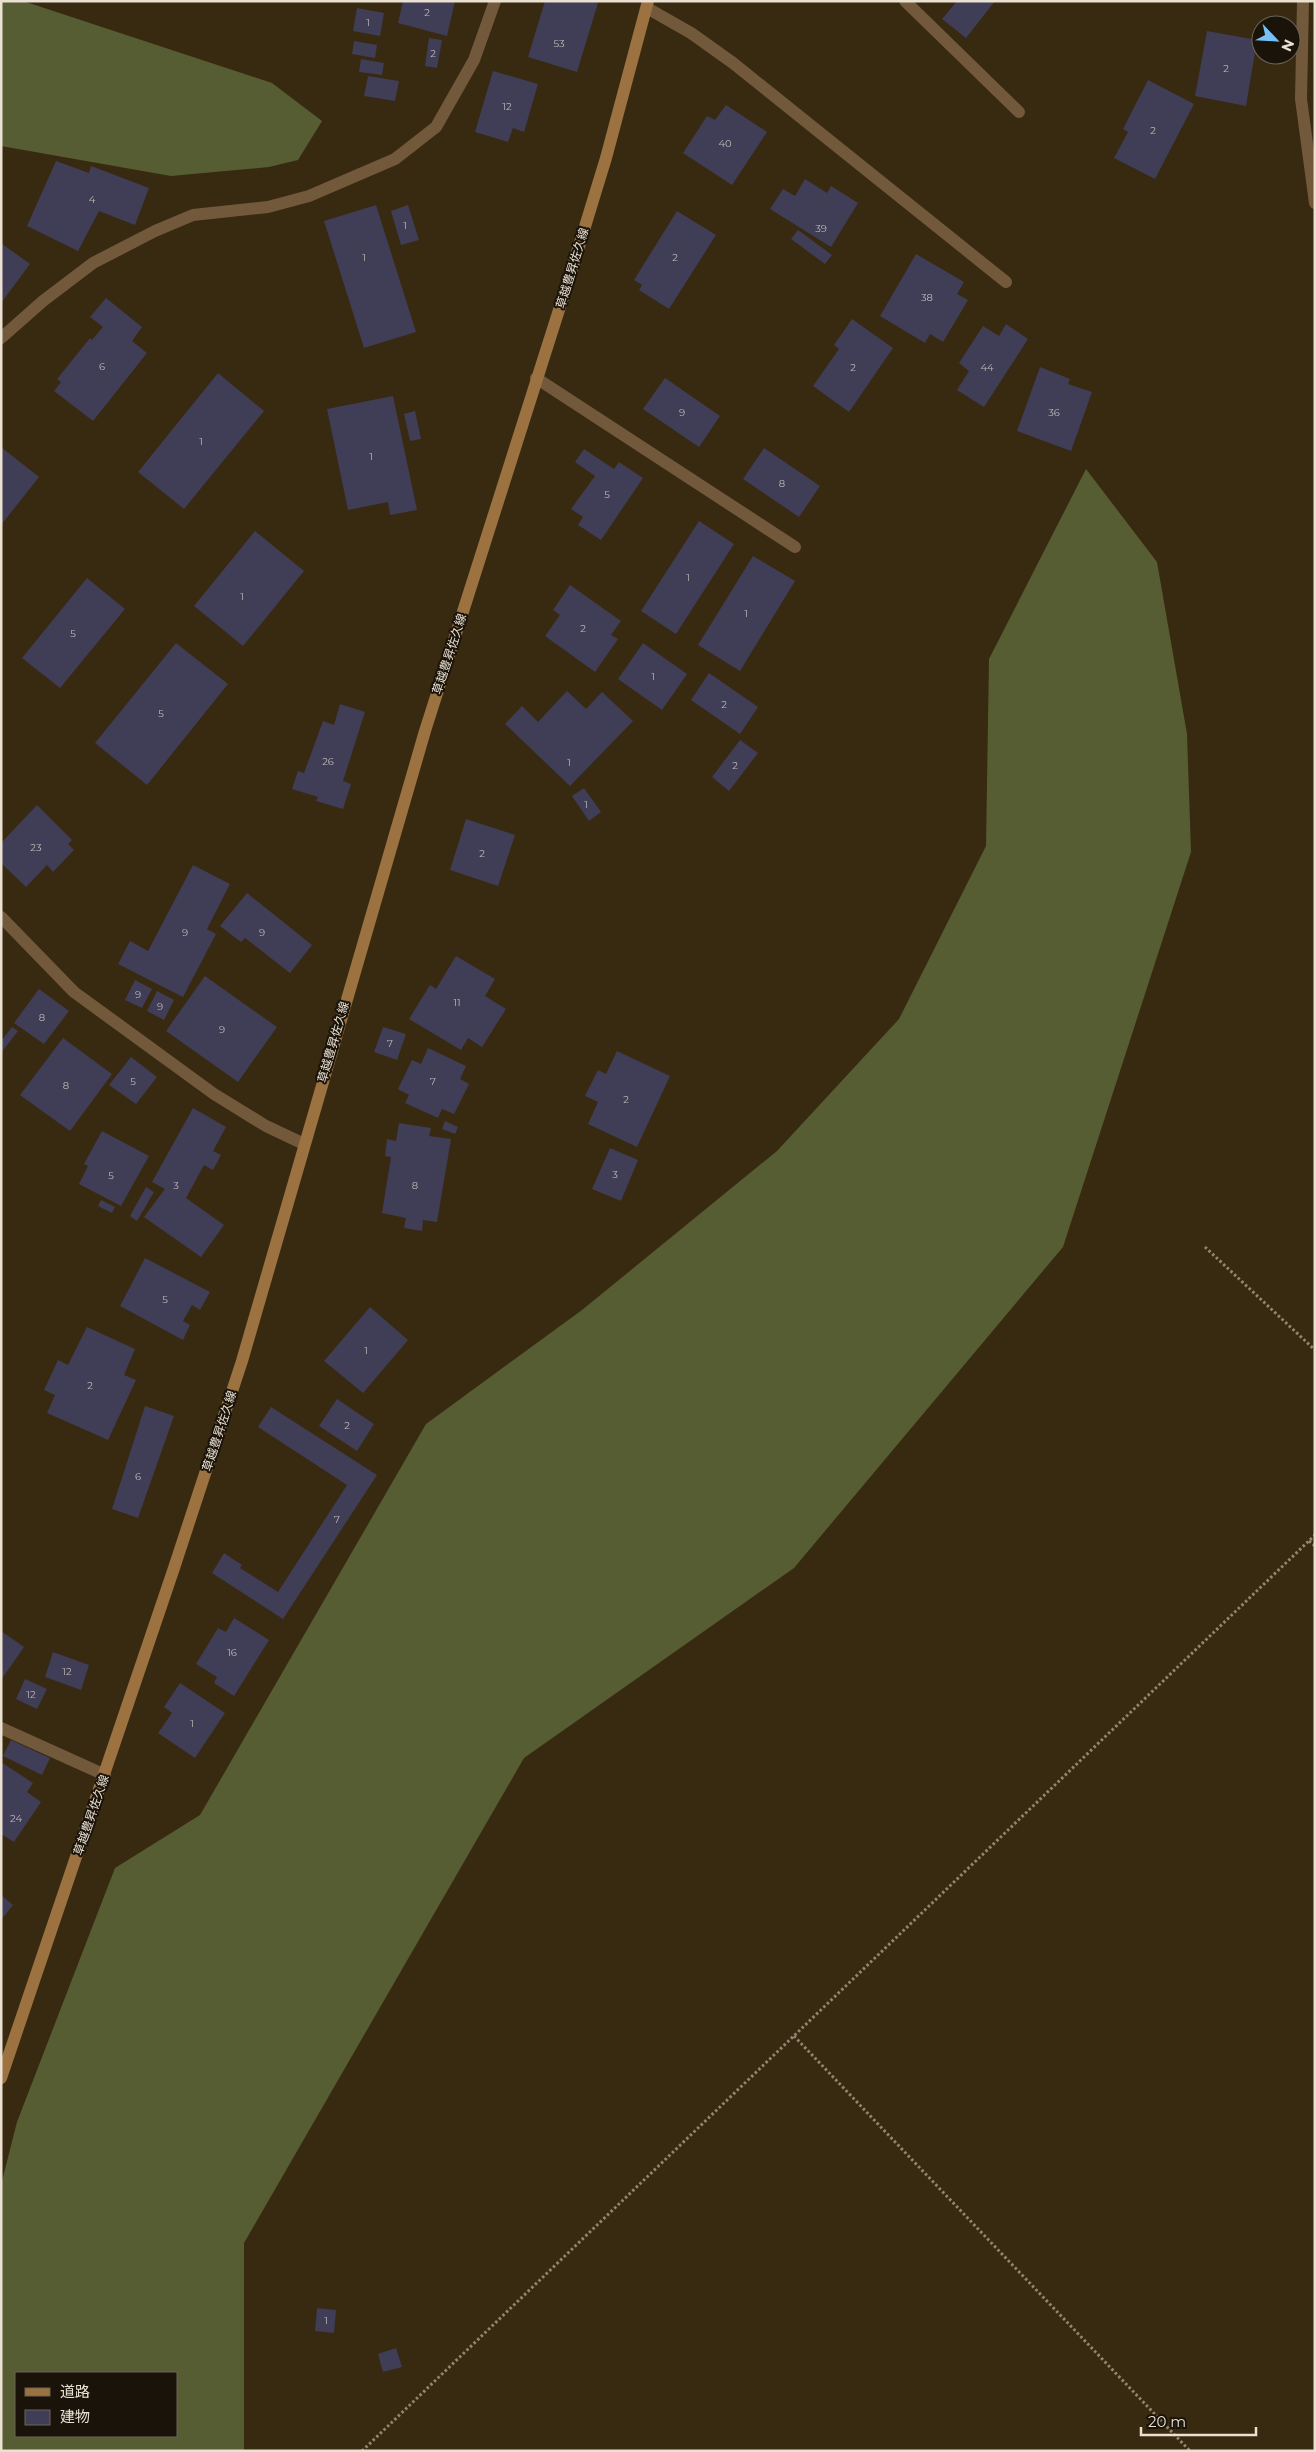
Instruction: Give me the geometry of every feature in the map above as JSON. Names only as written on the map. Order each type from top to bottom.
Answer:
[{"type":"main road","name":"草越豊昇佐久線","points":[[1,2078],[105,1775],[242,1361],[425,731],[603,167],[647,5]]},
{"type":"street","points":[[1,338],[43,301],[94,263],[163,228],[193,215],[268,207],[309,196],[395,158],[436,127],[474,60],[495,1]]},
{"type":"street","points":[[905,1],[1019,112]]},
{"type":"street","points":[[1303,1],[1301,99],[1315,203]]},
{"type":"street","points":[[647,5],[734,62],[1006,282]]},
{"type":"street","points":[[536,378],[795,546]]},
{"type":"street","points":[[1,917],[74,992],[214,1094],[266,1126],[304,1144]]},
{"type":"street","points":[[1,1728],[105,1775]]},
{"type":"path","points":[[1205,1247],[1315,1350]]},
{"type":"path","points":[[362,2451],[1315,1535]]},
{"type":"path","points":[[1309,1541],[1315,1546]]},
{"type":"path","points":[[794,2036],[1190,2451]]},
{"type":"green space","points":[[1,1],[23,1],[272,83],[322,121],[298,160],[269,167],[171,176],[1,146]]},
{"type":"green space","points":[[1086,469],[1157,562],[1187,734],[1191,852],[1063,1247],[794,1568],[524,1758],[244,2243],[244,2451],[1,2451],[1,2185],[17,2122],[115,1868],[200,1815],[426,1424],[582,1310],[777,1151],[899,1019],[986,846],[989,659]]},
{"type":"building","points":[[403,1],[455,1],[447,36],[398,23]]},
{"type":"building","points":[[545,1],[591,1],[598,3],[577,72],[528,57]]},
{"type":"building","points":[[957,1],[995,1],[966,38],[942,19]]},
{"type":"building","points":[[357,8],[384,13],[380,36],[353,31]]},
{"type":"building","points":[[1207,31],[1251,39],[1251,65],[1253,65],[1246,106],[1195,96]]},
{"type":"building","points":[[429,38],[442,40],[437,68],[425,66]]},
{"type":"building","points":[[354,41],[377,45],[375,58],[352,54]]},
{"type":"building","points":[[361,59],[384,63],[382,75],[359,72]]},
{"type":"building","points":[[493,71],[538,84],[524,132],[513,128],[508,142],[475,132]]},
{"type":"building","points":[[368,76],[399,81],[395,101],[364,96]]},
{"type":"building","points":[[1148,80],[1194,104],[1155,179],[1114,158],[1128,132],[1123,129]]},
{"type":"building","points":[[726,105],[767,132],[732,185],[683,153],[707,116],[715,120]]},
{"type":"building","points":[[56,161],[89,173],[91,166],[149,188],[135,225],[99,211],[78,251],[27,226]]},
{"type":"building","points":[[805,179],[827,193],[831,186],[858,203],[831,247],[770,209],[783,189],[795,196]]},
{"type":"building","points":[[376,205],[416,332],[364,348],[324,221]]},
{"type":"building","points":[[408,205],[419,240],[401,245],[391,211]]},
{"type":"building","points":[[677,211],[716,235],[669,309],[639,290],[642,285],[634,280]]},
{"type":"building","points":[[798,230],[832,255],[825,264],[791,239]]},
{"type":"building","points":[[1,243],[30,264],[1,303]]},
{"type":"building","points":[[916,254],[964,282],[957,294],[968,300],[943,342],[930,334],[925,343],[880,316]]},
{"type":"building","points":[[106,298],[142,327],[132,341],[147,353],[93,421],[54,391],[61,382],[57,379],[90,338],[92,340],[103,327],[90,317]]},
{"type":"building","points":[[852,319],[893,348],[849,412],[813,386],[839,349],[834,345]]},
{"type":"building","points":[[1006,324],[1028,339],[984,407],[957,390],[969,371],[959,363],[983,326],[999,336]]},
{"type":"building","points":[[1040,367],[1070,379],[1068,384],[1092,392],[1071,451],[1017,431]]},
{"type":"building","points":[[218,373],[264,411],[184,509],[138,472]]},
{"type":"building","points":[[665,378],[720,416],[699,447],[643,409]]},
{"type":"building","points":[[393,396],[417,510],[390,515],[388,502],[348,510],[327,409]]},
{"type":"building","points":[[415,411],[421,439],[410,441],[404,414]]},
{"type":"building","points":[[1,447],[39,477],[1,525]]},
{"type":"building","points":[[764,448],[820,486],[799,517],[743,479]]},
{"type":"building","points":[[584,449],[614,469],[619,462],[643,478],[601,540],[578,525],[583,517],[571,509],[595,476],[575,462]]},
{"type":"building","points":[[699,521],[734,544],[676,634],[641,611]]},
{"type":"building","points":[[255,531],[304,571],[243,646],[194,606]]},
{"type":"building","points":[[753,556],[795,581],[740,671],[698,645]]},
{"type":"building","points":[[87,578],[125,609],[60,688],[22,658]]},
{"type":"building","points":[[570,585],[621,621],[611,635],[618,639],[595,672],[545,636],[560,615],[553,610]]},
{"type":"building","points":[[176,643],[228,684],[147,785],[95,743]]},
{"type":"building","points":[[643,643],[687,674],[662,710],[618,679]]},
{"type":"building","points":[[709,673],[758,707],[740,734],[691,700]]},
{"type":"building","points":[[567,691],[586,709],[602,692],[633,721],[570,786],[505,724],[522,706],[538,722]]},
{"type":"building","points":[[340,704],[365,712],[343,781],[351,784],[343,809],[316,801],[318,797],[292,789],[298,771],[304,773],[323,721],[334,725]]},
{"type":"building","points":[[740,740],[758,753],[729,791],[712,777]]},
{"type":"building","points":[[584,788],[601,812],[589,821],[572,796]]},
{"type":"building","points":[[37,805],[72,840],[68,844],[74,850],[53,872],[47,865],[26,887],[1,863],[1,843]]},
{"type":"building","points":[[466,819],[515,835],[498,886],[450,870]]},
{"type":"building","points":[[193,865],[230,884],[207,929],[216,934],[183,997],[118,964],[130,941],[148,951]]},
{"type":"building","points":[[247,893],[312,945],[290,973],[245,938],[241,942],[220,926]]},
{"type":"building","points":[[456,956],[495,979],[485,996],[506,1009],[482,1047],[468,1038],[461,1050],[409,1019],[430,985],[436,989]]},
{"type":"building","points":[[205,976],[277,1027],[238,1082],[166,1031]]},
{"type":"building","points":[[135,980],[152,989],[142,1008],[125,1000]]},
{"type":"building","points":[[39,989],[69,1011],[44,1044],[14,1023]]},
{"type":"building","points":[[157,991],[174,1000],[164,1020],[147,1011]]},
{"type":"building","points":[[12,1027],[18,1031],[1,1053],[1,1041]]},
{"type":"building","points":[[383,1027],[406,1034],[397,1060],[374,1052]]},
{"type":"building","points":[[63,1038],[112,1074],[70,1131],[20,1095]]},
{"type":"building","points":[[428,1048],[466,1066],[460,1079],[469,1084],[454,1114],[442,1109],[438,1118],[405,1103],[409,1095],[398,1089],[412,1060],[421,1064]]},
{"type":"building","points":[[617,1051],[670,1076],[637,1147],[588,1124],[598,1102],[585,1096],[598,1070],[606,1074]]},
{"type":"building","points":[[131,1057],[157,1077],[136,1104],[109,1085]]},
{"type":"building","points":[[193,1108],[226,1127],[213,1151],[221,1155],[213,1170],[204,1165],[186,1198],[224,1225],[201,1257],[144,1217],[165,1189],[152,1182]]},
{"type":"building","points":[[445,1121],[458,1127],[455,1134],[442,1129]]},
{"type":"building","points":[[399,1123],[431,1128],[429,1136],[451,1139],[437,1222],[423,1220],[422,1231],[404,1228],[406,1218],[382,1213],[391,1157],[385,1156],[387,1139],[396,1141]]},
{"type":"building","points":[[102,1131],[149,1156],[121,1206],[79,1184],[88,1166],[84,1164]]},
{"type":"building","points":[[610,1148],[638,1160],[621,1201],[592,1189]]},
{"type":"building","points":[[146,1187],[154,1192],[137,1221],[130,1216]]},
{"type":"building","points":[[101,1200],[115,1207],[112,1213],[98,1206]]},
{"type":"building","points":[[145,1258],[210,1292],[200,1310],[192,1305],[183,1321],[190,1325],[183,1340],[120,1306]]},
{"type":"building","points":[[370,1307],[408,1340],[363,1393],[324,1361]]},
{"type":"building","points":[[87,1327],[135,1349],[124,1375],[136,1380],[108,1440],[47,1413],[55,1395],[44,1390],[58,1360],[68,1365]]},
{"type":"building","points":[[337,1399],[374,1424],[357,1451],[319,1426]]},
{"type":"building","points":[[145,1406],[174,1416],[138,1518],[112,1509]]},
{"type":"building","points":[[271,1407],[377,1475],[283,1619],[212,1573],[224,1553],[242,1565],[240,1568],[278,1592],[347,1485],[258,1427]]},
{"type":"building","points":[[234,1618],[269,1640],[234,1696],[214,1683],[217,1677],[196,1664],[218,1628],[226,1632]]},
{"type":"building","points":[[1,1631],[24,1647],[1,1680]]},
{"type":"building","points":[[53,1652],[89,1665],[81,1690],[45,1677]]},
{"type":"building","points":[[25,1679],[47,1689],[37,1709],[16,1699]]},
{"type":"building","points":[[180,1683],[225,1713],[195,1758],[158,1733],[172,1713],[164,1707]]},
{"type":"building","points":[[11,1740],[50,1758],[42,1775],[3,1756]]},
{"type":"building","points":[[1,1762],[33,1783],[27,1792],[41,1802],[14,1842],[1,1834]]},
{"type":"building","points":[[1,1895],[13,1905],[1,1920]]},
{"type":"building","points":[[317,2308],[336,2310],[334,2333],[315,2331]]},
{"type":"building","points":[[396,2348],[402,2367],[383,2372],[378,2354]]}]
